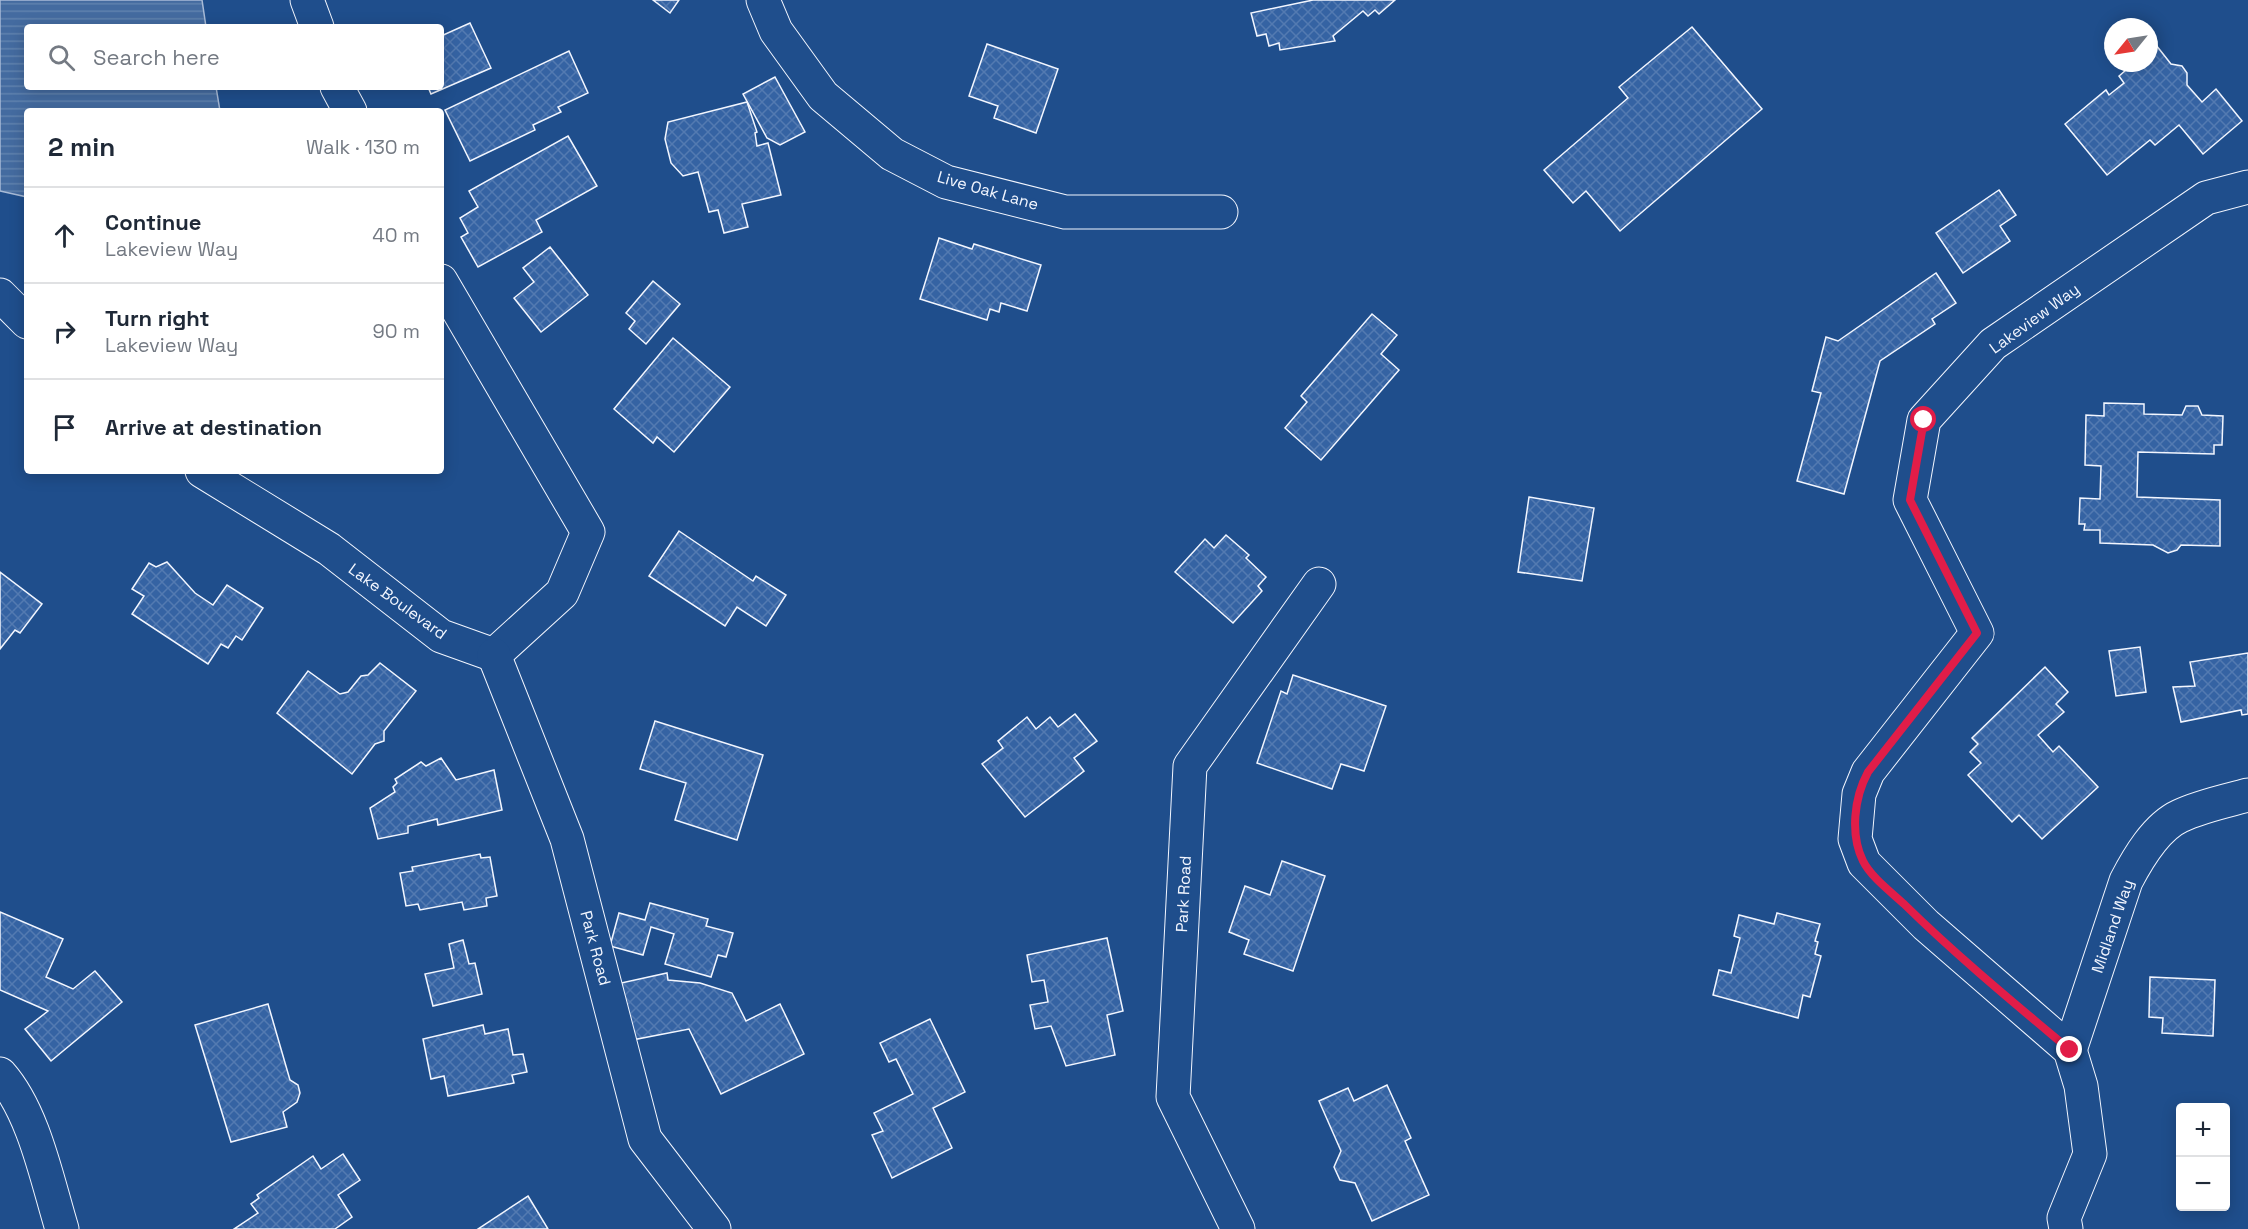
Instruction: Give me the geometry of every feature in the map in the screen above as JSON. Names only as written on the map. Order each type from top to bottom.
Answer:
[{"type":"street","points":[[307,0],[315,24]]},
{"type":"street","name":"Live Oak Lane","points":[[763,0],[776,32],[823,96],[892,154],[946,182],[1065,212],[1221,212]]},
{"type":"street","points":[[339,90],[348,108]]},
{"type":"street","name":"Lakeview Way","points":[[2070,1050],[1926,925],[1886,887],[1864,863],[1855,839],[1859,794],[1868,772],[1977,633],[1910,500],[1924,420],[1994,344],[2206,198],[2248,187]]},
{"type":"street","points":[[444,286],[588,532],[562,593],[494,655]]},
{"type":"street","points":[[0,295],[24,319]]},
{"type":"street","name":"Lake Boulevard","points":[[206,474],[328,549],[441,636],[494,655]]},
{"type":"street","name":"Park Road","points":[[1238,1229],[1173,1097],[1190,766],[1319,585]]},
{"type":"street","name":"Park Road","points":[[494,655],[567,839],[645,1139],[714,1229]]},
{"type":"street","name":"Midland Way","points":[[2070,1050],[2126,880],[2138,858],[2162,830],[2179,816],[2248,795]]},
{"type":"street","points":[[2066,1229],[2064,1218],[2090,1154],[2081,1086],[2070,1050]]},
{"type":"street","points":[[0,1074],[12,1088],[27,1120],[62,1229]]},
{"type":"water","points":[[0,0],[202,0],[206,24],[24,24],[24,90],[216,90],[220,108],[24,108],[24,196],[0,191]]},
{"type":"building","points":[[653,0],[679,0],[670,13]]},
{"type":"building","points":[[1313,0],[1395,0],[1379,14],[1375,10],[1368,16],[1363,11],[1333,36],[1335,41],[1280,50],[1279,43],[1269,46],[1266,34],[1257,36],[1251,13]]},
{"type":"building","points":[[470,23],[491,68],[444,88],[444,35]]},
{"type":"building","points":[[1692,27],[1762,109],[1620,231],[1586,191],[1573,203],[1544,170],[1628,98],[1619,87]]},
{"type":"building","points":[[987,44],[1058,69],[1036,133],[994,118],[998,106],[969,96]]},
{"type":"building","points":[[2158,48],[2171,64],[2182,66],[2187,73],[2187,85],[2202,102],[2216,89],[2242,121],[2203,154],[2179,125],[2155,145],[2150,140],[2107,175],[2065,124],[2106,90],[2109,95],[2124,83],[2119,76],[2124,72],[2158,72]]},
{"type":"building","points":[[569,51],[588,93],[558,107],[561,112],[533,125],[535,130],[470,161],[445,110]]},
{"type":"building","points":[[775,77],[805,132],[780,145],[767,138],[743,94]]},
{"type":"building","points":[[747,102],[757,132],[755,133],[757,146],[768,143],[781,195],[742,204],[748,227],[724,233],[718,210],[709,212],[698,172],[683,176],[671,163],[665,139],[668,122]]},
{"type":"building","points":[[568,136],[597,186],[536,220],[542,232],[478,267],[461,237],[468,233],[460,218],[478,207],[469,191]]},
{"type":"building","points":[[1999,190],[2016,215],[2000,226],[2010,241],[1963,273],[1936,233]]},
{"type":"building","points":[[939,238],[972,249],[974,244],[1041,265],[1027,311],[1001,303],[999,312],[990,309],[987,320],[920,299]]},
{"type":"building","points":[[550,247],[588,295],[541,332],[514,298],[534,282],[523,268]]},
{"type":"building","points":[[1936,273],[1956,303],[1932,319],[1935,324],[1880,361],[1844,494],[1797,481],[1821,393],[1812,391],[1826,337],[1838,341]]},
{"type":"building","points":[[653,281],[680,304],[646,344],[629,329],[635,321],[626,313]]},
{"type":"building","points":[[1372,314],[1397,335],[1381,354],[1399,370],[1321,460],[1285,428],[1307,402],[1301,396]]},
{"type":"building","points":[[673,338],[730,387],[674,452],[657,437],[653,443],[614,409]]},
{"type":"building","points":[[2104,403],[2144,404],[2144,414],[2182,415],[2186,406],[2198,406],[2202,415],[2223,416],[2222,445],[2214,445],[2214,454],[2138,452],[2137,497],[2220,500],[2220,546],[2181,545],[2177,550],[2168,553],[2153,545],[2100,543],[2100,530],[2084,530],[2085,524],[2079,524],[2080,498],[2100,499],[2101,466],[2085,465],[2086,415],[2104,416]]},
{"type":"building","points":[[1529,497],[1594,508],[1582,581],[1518,572]]},
{"type":"building","points":[[679,531],[753,581],[756,576],[786,595],[766,626],[737,607],[725,626],[649,576]]},
{"type":"building","points":[[1226,535],[1249,555],[1246,558],[1266,577],[1258,586],[1262,591],[1233,623],[1175,572],[1205,539],[1214,548]]},
{"type":"building","points":[[167,562],[195,593],[213,605],[227,585],[263,608],[242,640],[236,636],[228,648],[221,644],[208,664],[132,614],[144,596],[132,589],[149,563],[156,567]]},
{"type":"building","points":[[0,572],[42,604],[20,633],[15,630],[0,649]]},
{"type":"building","points":[[2140,647],[2146,692],[2116,696],[2109,651]]},
{"type":"building","points":[[2248,653],[2248,714],[2242,715],[2241,710],[2181,722],[2173,687],[2195,686],[2190,662]]},
{"type":"building","points":[[380,663],[416,691],[384,731],[384,741],[375,744],[352,774],[277,713],[308,671],[340,694],[348,692],[361,676],[368,675]]},
{"type":"building","points":[[2045,667],[2068,692],[2056,704],[2064,712],[2038,735],[2053,752],[2059,746],[2098,787],[2042,839],[2019,815],[2012,822],[1968,775],[1981,763],[1970,752],[1978,744],[1972,738]]},
{"type":"building","points":[[1293,675],[1386,706],[1364,771],[1341,764],[1332,789],[1257,763],[1281,691],[1287,694]]},
{"type":"building","points":[[1075,714],[1097,741],[1074,758],[1084,771],[1025,817],[982,764],[1003,748],[998,741],[1027,717],[1036,729],[1050,717],[1058,727]]},
{"type":"building","points":[[655,721],[763,755],[737,840],[675,820],[686,783],[640,769]]},
{"type":"building","points":[[441,758],[456,780],[494,770],[502,810],[438,825],[437,819],[408,826],[408,833],[378,839],[370,808],[395,792],[393,787],[397,783],[395,779],[421,762],[426,766]]},
{"type":"building","points":[[480,854],[481,858],[490,857],[497,896],[486,898],[487,906],[464,910],[462,902],[420,910],[418,904],[406,906],[400,873],[413,871],[412,867]]},
{"type":"building","points":[[1282,861],[1325,876],[1293,971],[1244,954],[1249,940],[1229,932],[1245,886],[1270,895]]},
{"type":"building","points":[[650,903],[708,919],[706,926],[733,933],[726,957],[718,955],[711,977],[665,964],[674,934],[651,927],[643,955],[610,946],[619,913],[645,920]]},
{"type":"building","points":[[0,912],[63,939],[46,977],[73,989],[95,971],[122,1002],[51,1061],[25,1029],[48,1011],[0,990]]},
{"type":"building","points":[[1777,913],[1820,924],[1815,941],[1818,942],[1815,954],[1821,956],[1810,997],[1803,995],[1798,1018],[1713,995],[1719,970],[1731,973],[1740,938],[1734,936],[1739,915],[1774,924]]},
{"type":"building","points":[[1107,938],[1123,1011],[1107,1015],[1115,1055],[1066,1066],[1051,1026],[1035,1029],[1030,1005],[1048,1002],[1044,980],[1032,982],[1027,955]]},
{"type":"building","points":[[463,940],[469,964],[475,963],[482,994],[433,1006],[425,974],[454,968],[449,944]]},
{"type":"building","points":[[667,973],[668,980],[700,983],[732,993],[746,1021],[780,1004],[804,1054],[721,1094],[689,1029],[632,1040],[621,983]]},
{"type":"building","points":[[2150,977],[2215,980],[2213,1036],[2162,1033],[2163,1018],[2149,1017]]},
{"type":"building","points":[[268,1004],[290,1080],[298,1085],[300,1093],[297,1102],[283,1112],[287,1127],[231,1142],[195,1025]]},
{"type":"building","points":[[930,1019],[965,1092],[933,1108],[952,1148],[892,1178],[872,1135],[883,1131],[874,1113],[913,1094],[896,1059],[889,1062],[880,1043]]},
{"type":"building","points":[[483,1025],[485,1034],[508,1029],[513,1055],[523,1054],[527,1072],[512,1075],[514,1083],[448,1096],[444,1076],[431,1079],[423,1039]]},
{"type":"building","points":[[1387,1085],[1411,1138],[1405,1141],[1429,1195],[1372,1221],[1355,1183],[1340,1180],[1334,1167],[1341,1151],[1319,1101],[1348,1088],[1354,1101]]},
{"type":"building","points":[[343,1154],[360,1180],[338,1195],[352,1217],[335,1229],[234,1229],[258,1213],[251,1204],[259,1198],[257,1195],[313,1156],[321,1169]]},
{"type":"building","points":[[528,1196],[548,1229],[478,1229]]},
{"type":"route","points":[[1924,420],[1910,500],[1977,633],[1862,782],[1856,816],[1855,839],[1864,863],[1886,887],[1926,925],[2070,1050]]}]
